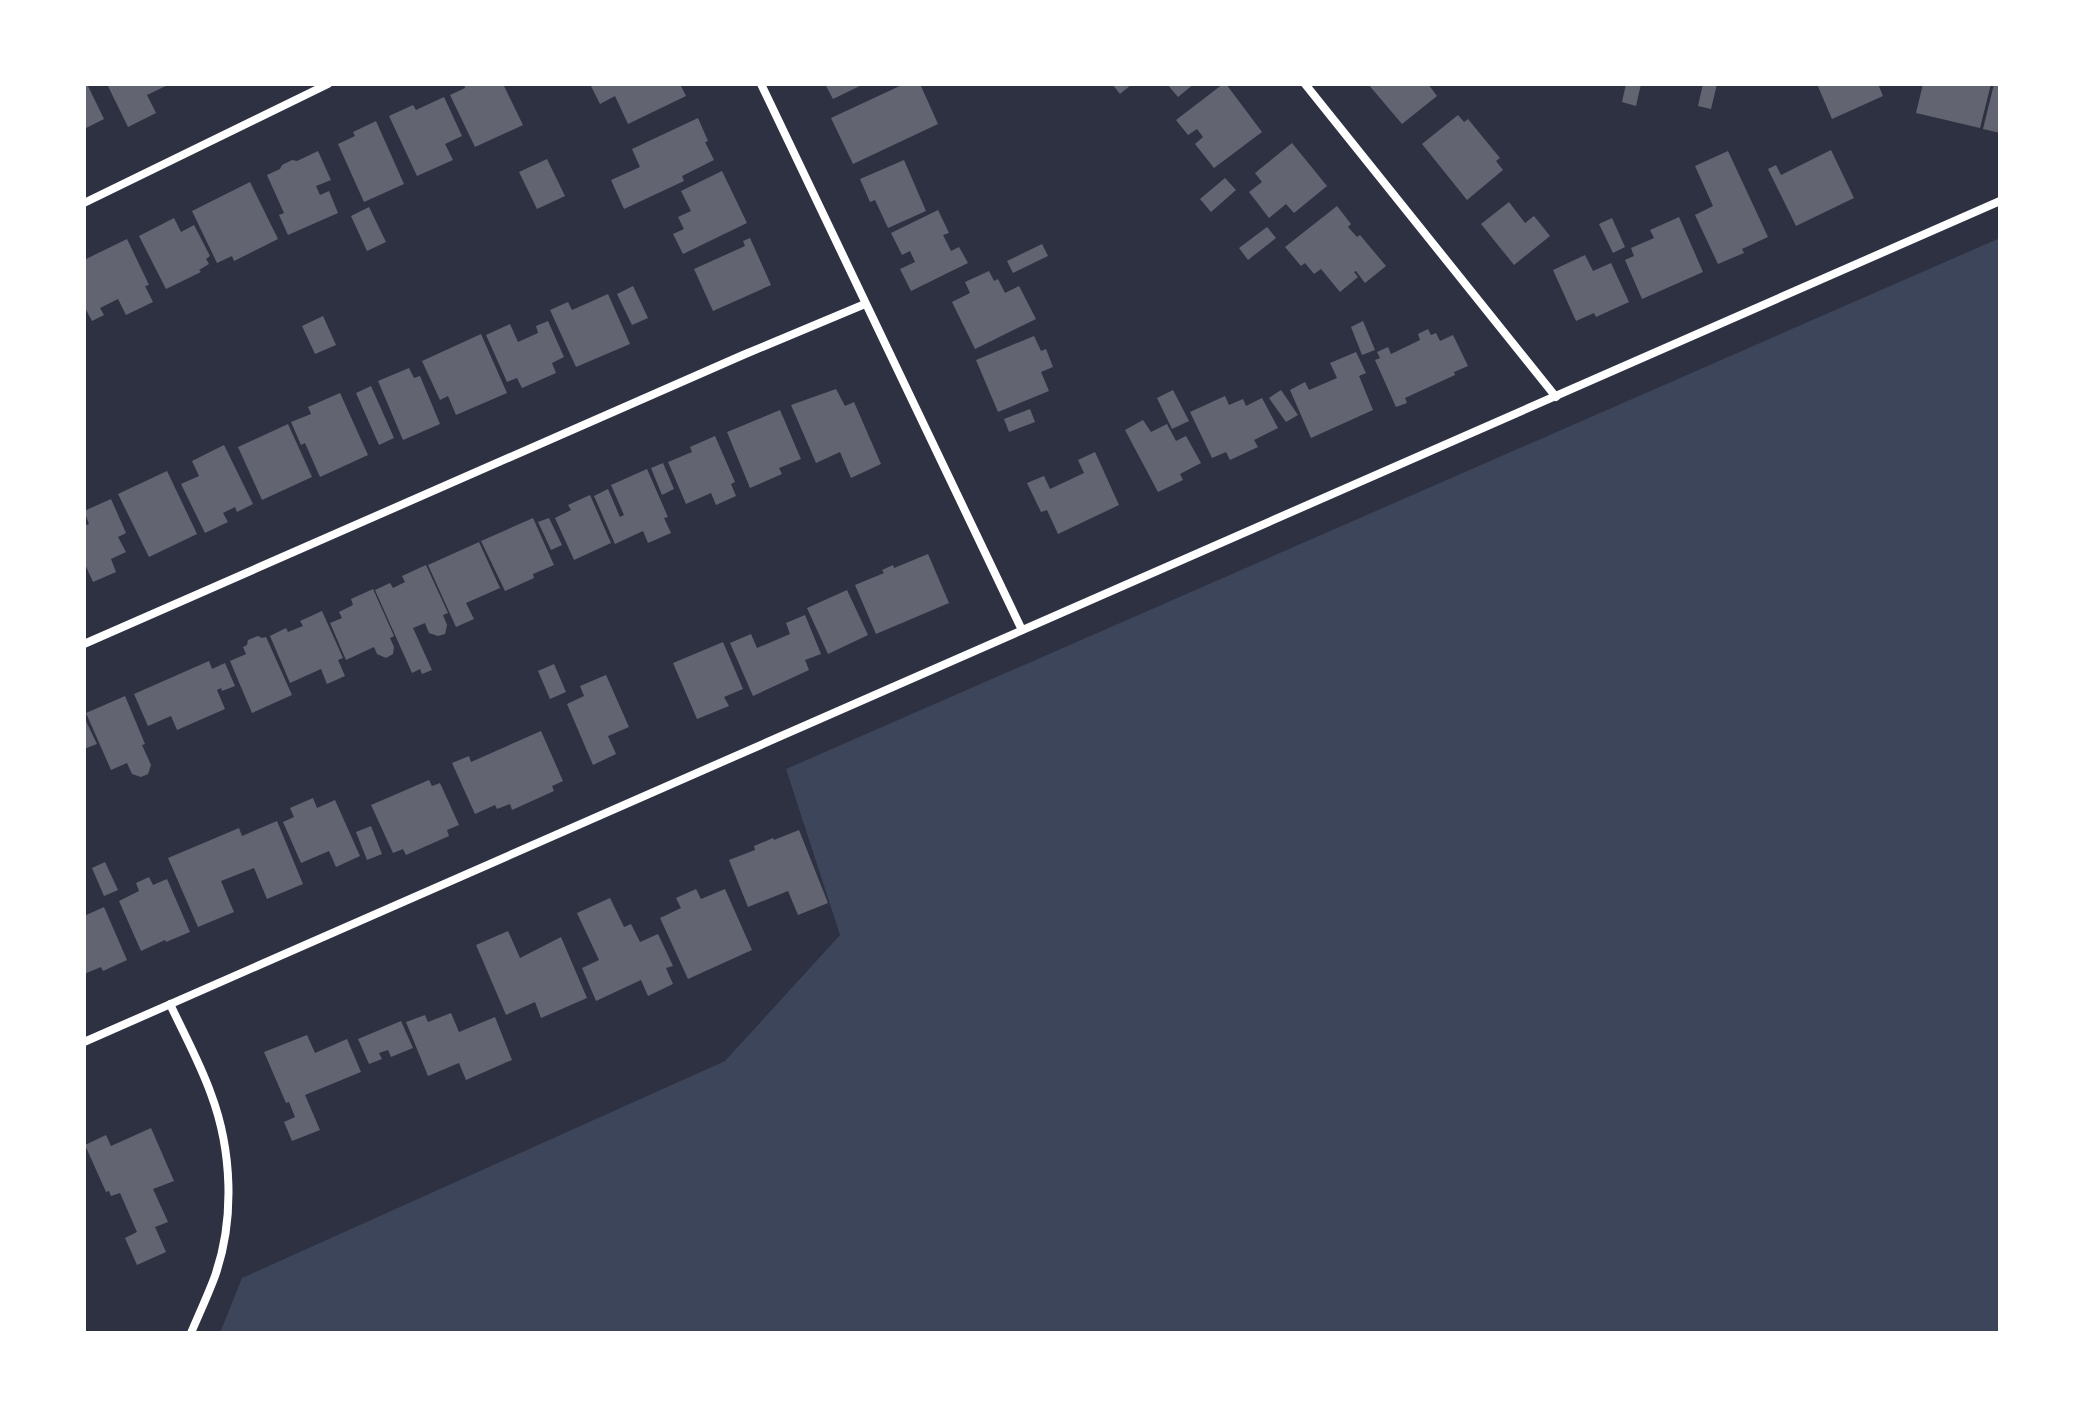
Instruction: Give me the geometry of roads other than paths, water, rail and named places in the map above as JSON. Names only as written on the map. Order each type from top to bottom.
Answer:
[{"type":"street","points":[[84,203],[328,84]]},
{"type":"street","points":[[761,84],[1022,630]]},
{"type":"street","points":[[1305,84],[1556,397]]},
{"type":"street","points":[[84,1042],[2000,201]]},
{"type":"street","points":[[84,644],[728,361],[865,304]]},
{"type":"street","points":[[170,1004],[211,1091],[219,1117],[228,1181],[224,1242],[215,1274],[191,1333]]}]
